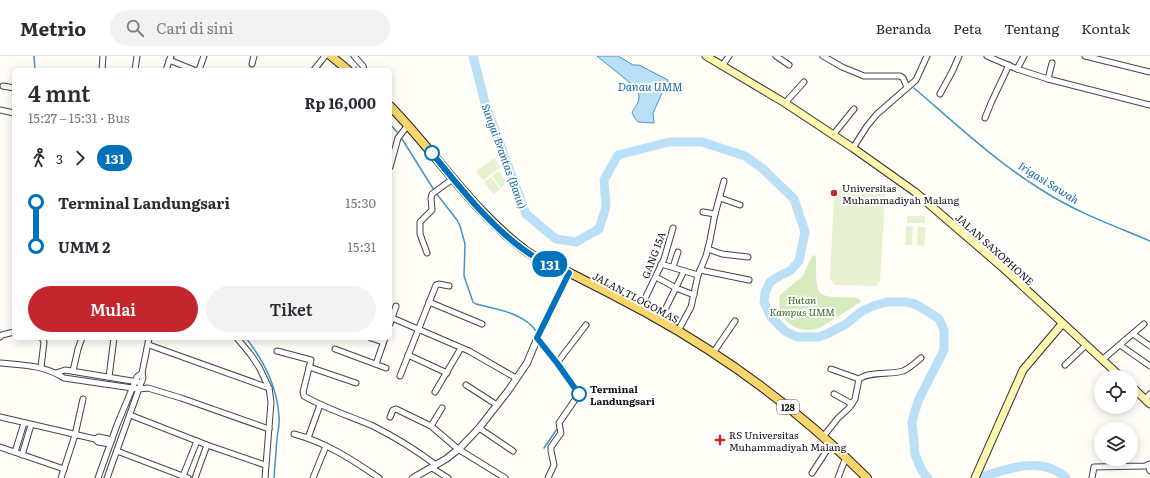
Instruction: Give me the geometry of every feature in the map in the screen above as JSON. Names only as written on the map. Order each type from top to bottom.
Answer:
[{"type":"main road","points":[[331,56],[346,68]]},
{"type":"main road","name":"JALAN SAXOPHONE","points":[[706,56],[785,103],[854,148],[928,202],[1026,289],[1113,370]]},
{"type":"main road","name":"JALAN TLOGOMAS","points":[[392,108],[488,218],[513,241],[538,259],[640,309],[713,353],[777,399],[846,457],[867,478]]},
{"type":"main road","points":[[975,478],[1020,375],[1029,362],[1062,324]]},
{"type":"main road","points":[[1138,391],[1148,399]]},
{"type":"street","points":[[102,68],[103,56]]},
{"type":"street","points":[[135,68],[137,56]]},
{"type":"street","points":[[200,68],[204,56]]},
{"type":"street","points":[[252,64],[254,56]]},
{"type":"street","points":[[316,68],[325,56]]},
{"type":"street","points":[[354,56],[364,68]]},
{"type":"street","points":[[722,66],[729,56]]},
{"type":"street","points":[[776,56],[789,64]]},
{"type":"street","points":[[823,56],[842,67],[864,76],[900,76],[908,86]]},
{"type":"street","points":[[854,148],[864,130],[877,114],[916,80],[927,56]]},
{"type":"street","points":[[941,93],[959,56]]},
{"type":"street","points":[[987,56],[1009,66],[1048,79],[1150,105]]},
{"type":"street","points":[[1017,69],[1024,56]]},
{"type":"street","points":[[1085,56],[1150,72]]},
{"type":"street","points":[[167,68],[170,58],[190,68]]},
{"type":"street","points":[[1048,79],[1052,63]]},
{"type":"street","points":[[986,116],[1009,66]]},
{"type":"street","points":[[785,103],[804,82]]},
{"type":"street","points":[[3,86],[12,88]]},
{"type":"street","points":[[833,135],[854,109]]},
{"type":"street","points":[[0,110],[12,113]]},
{"type":"street","points":[[392,160],[398,138],[408,125]]},
{"type":"street","points":[[427,253],[420,234],[419,224],[421,220],[432,210],[431,196],[454,178]]},
{"type":"street","points":[[678,331],[688,316],[699,273],[708,249],[715,214],[724,181]]},
{"type":"street","points":[[720,198],[740,205]]},
{"type":"street","points":[[702,212],[715,214]]},
{"type":"street","name":"GANG 15A","points":[[640,309],[656,277],[673,228]]},
{"type":"street","points":[[708,249],[722,254],[748,258]]},
{"type":"street","points":[[673,267],[678,252]]},
{"type":"street","points":[[661,264],[684,271],[748,280]]},
{"type":"street","points":[[660,320],[684,271]]},
{"type":"street","points":[[413,478],[434,466],[458,449],[479,428],[508,391],[527,363],[538,335],[569,273]]},
{"type":"street","points":[[656,277],[676,288],[694,295]]},
{"type":"street","points":[[400,376],[437,284],[449,286]]},
{"type":"street","points":[[429,302],[482,324]]},
{"type":"street","points":[[392,317],[396,306]]},
{"type":"street","points":[[392,320],[418,329],[461,348],[516,378]]},
{"type":"street","points":[[713,353],[735,321]]},
{"type":"street","points":[[1102,360],[1144,324]]},
{"type":"street","points":[[559,362],[586,325]]},
{"type":"street","points":[[0,337],[12,332]]},
{"type":"street","points":[[1133,334],[1150,346]]},
{"type":"street","points":[[538,335],[559,362],[579,394],[559,423],[561,433],[551,447],[553,466],[548,478]]},
{"type":"street","points":[[41,367],[43,340]]},
{"type":"street","points":[[73,371],[81,340]]},
{"type":"street","points":[[109,377],[114,340]]},
{"type":"street","points":[[107,478],[143,378],[142,373],[149,340]]},
{"type":"street","points":[[239,340],[259,367],[268,388],[271,402],[265,478]]},
{"type":"street","points":[[376,364],[384,340]]},
{"type":"street","points":[[149,345],[268,388]]},
{"type":"street","points":[[1065,365],[1086,345]]},
{"type":"street","points":[[1120,345],[1150,366]]},
{"type":"street","points":[[435,392],[461,348]]},
{"type":"street","points":[[334,349],[386,368]]},
{"type":"street","points":[[277,351],[310,360],[304,395],[320,406],[346,415],[393,437],[416,450],[448,478]]},
{"type":"street","points":[[408,354],[447,373]]},
{"type":"street","points":[[831,369],[859,379],[866,376],[901,371],[910,367],[921,358]]},
{"type":"street","points":[[0,363],[41,367],[64,378],[139,389],[148,388]]},
{"type":"street","points":[[309,367],[356,383]]},
{"type":"street","points":[[56,373],[65,370],[141,383],[148,388],[269,429]]},
{"type":"street","points":[[98,478],[132,388],[137,377],[142,373]]},
{"type":"street","points":[[91,382],[92,374]]},
{"type":"street","points":[[823,437],[855,400],[859,379]]},
{"type":"street","points":[[466,385],[497,405]]},
{"type":"street","points":[[834,394],[852,404]]},
{"type":"street","points":[[61,478],[75,435],[83,399]]},
{"type":"street","points":[[308,438],[320,406]]},
{"type":"street","points":[[431,426],[442,408]]},
{"type":"street","points":[[390,417],[393,410],[396,409],[431,426],[458,449],[505,478]]},
{"type":"street","points":[[130,415],[207,445],[265,465]]},
{"type":"street","points":[[0,417],[75,435],[95,439],[99,437],[111,442]]},
{"type":"street","points":[[15,452],[24,423]]},
{"type":"street","points":[[22,455],[31,425]]},
{"type":"street","points":[[479,428],[513,451]]},
{"type":"street","points":[[294,434],[326,446],[347,457],[380,478]]},
{"type":"street","points":[[107,453],[116,453],[186,477],[197,441]]},
{"type":"street","points":[[812,473],[831,444]]},
{"type":"street","points":[[195,478],[207,445]]},
{"type":"street","points":[[313,478],[326,446]]},
{"type":"street","points":[[0,448],[64,469]]},
{"type":"street","points":[[838,478],[846,457]]},
{"type":"street","points":[[1092,478],[1094,467],[1149,465],[1150,471]]},
{"type":"green space","points":[[494,158],[501,167],[483,180],[476,171]]},
{"type":"green space","points":[[499,171],[507,183],[501,188],[492,176]]},
{"type":"green space","points":[[491,177],[500,189],[493,194],[484,182]]},
{"type":"green space","points":[[840,189],[880,190],[885,194],[880,281],[876,286],[835,285],[830,279],[834,194]]},
{"type":"green space","points":[[907,216],[925,216],[925,223],[907,223]]},
{"type":"green space","points":[[906,226],[913,227],[912,245],[905,245]]},
{"type":"green space","points":[[918,227],[926,227],[924,246],[917,245]]},
{"type":"green space","name":"Hutan Kampus UMM","points":[[814,255],[816,257],[818,289],[821,294],[834,297],[858,298],[861,302],[821,327],[813,330],[805,330],[797,328],[785,319],[779,304],[780,295],[803,276],[812,256]]},
{"type":"water","name":"Danau UMM","points":[[597,56],[618,56],[633,65],[639,65],[668,80],[653,113],[654,123],[638,122],[632,112],[639,100],[635,87]]},
{"type":"waterway","points":[[34,56],[35,68]]},
{"type":"waterway","name":"Sungai Brantas (Banu)","points":[[473,56],[485,103],[526,214],[556,239],[576,242],[599,229],[606,207],[604,180],[618,155],[669,142],[702,142],[745,156],[762,168],[794,199],[805,232],[799,261],[790,271],[770,282],[765,293],[764,302],[771,317],[785,331],[797,337],[818,337],[846,324],[862,311],[887,302],[906,302],[915,304],[939,319],[944,330],[944,350],[918,401],[912,422],[915,454],[921,469],[928,478]]},
{"type":"waterway","name":"Irigasi Sawah","points":[[914,88],[977,143],[1027,181],[1070,206],[1150,241]]},
{"type":"waterway","points":[[392,126],[397,132]]},
{"type":"waterway","points":[[402,139],[434,190]]},
{"type":"waterway","points":[[436,193],[460,226],[465,244],[464,276],[473,302],[518,316],[525,320],[537,332]]},
{"type":"waterway","points":[[248,340],[264,365],[276,395],[278,405],[279,421],[274,478]]},
{"type":"waterway","points":[[544,448],[557,429]]},
{"type":"waterway","name":"Sungai Brantas (Banu)","points":[[979,478],[1000,471],[1024,466],[1046,467],[1057,471],[1066,478]]},
{"type":"bus line","name":"131","points":[[432,153],[488,218],[513,241],[538,259],[569,273],[537,338],[579,394]]},
{"type":"place","name":"Universitas Muhammadiyah Malang","points":[[834,193]]},
{"type":"place","name":"Terminal Landungsari","points":[[579,394]]},
{"type":"place","name":"RS Universitas Muhammadiyah Malang","points":[[720,440]]}]
